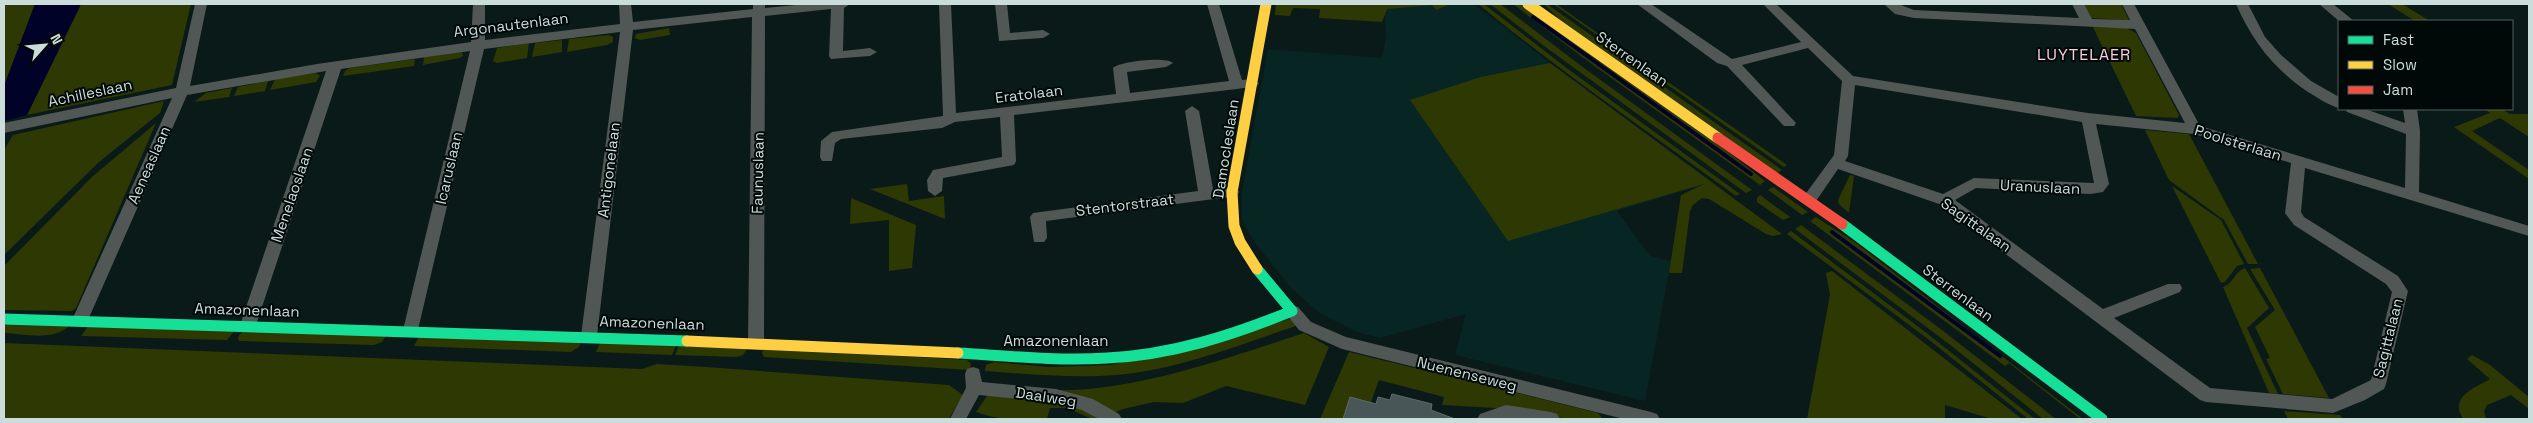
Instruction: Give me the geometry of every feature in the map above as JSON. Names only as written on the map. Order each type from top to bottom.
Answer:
[{"type":"street","name":"Aeneaslaan","points":[[80,320],[182,91],[202,4]]},
{"type":"street","name":"Icaruslaan","points":[[411,330],[478,45],[479,4]]},
{"type":"street","name":"Antigonelaan","points":[[589,336],[627,27],[625,4]]},
{"type":"street","points":[[838,4],[836,56],[870,52]]},
{"type":"street","name":"Argonautenlaan","points":[[182,91],[478,45],[627,27],[759,8],[844,4]]},
{"type":"street","points":[[945,4],[949,114],[952,118]]},
{"type":"street","points":[[1002,4],[1004,38],[1043,34]]},
{"type":"street","points":[[1213,4],[1237,85]]},
{"type":"street","name":"Damocleslaan","points":[[1266,4],[1232,192],[1235,230],[1245,251],[1292,311]]},
{"type":"street","name":"Sterrenlaan","points":[[1528,4],[1809,200],[2102,419]]},
{"type":"street","name":"Sterrenlaan","points":[[1540,4],[1565,29]]},
{"type":"street","points":[[1643,4],[1722,60],[1732,63],[1789,123]]},
{"type":"street","points":[[1769,4],[1849,80],[1841,156],[1822,179],[1809,200]]},
{"type":"street","points":[[1890,4],[1900,11],[1914,14],[2139,25]]},
{"type":"street","points":[[1986,4],[1997,17]]},
{"type":"street","points":[[2078,4],[2088,23]]},
{"type":"street","points":[[2128,4],[2195,129]]},
{"type":"street","points":[[2242,4],[2260,39],[2275,58],[2291,72],[2338,102]]},
{"type":"street","points":[[2330,4],[2346,20]]},
{"type":"street","name":"Faunuslaan","points":[[756,342],[759,8]]},
{"type":"street","points":[[1732,63],[1812,43]]},
{"type":"street","points":[[1124,99],[1120,68],[1166,63]]},
{"type":"street","name":"Menelaoslaan","points":[[248,325],[335,66]]},
{"type":"street","name":"Poolsterlaan","points":[[1849,80],[2088,118],[2195,129],[2529,231]]},
{"type":"street","name":"Eratolaan","points":[[827,157],[828,141],[837,135],[942,123],[952,118],[1252,83]]},
{"type":"street","name":"Achilleslaan","points":[[4,128],[182,91]]},
{"type":"street","points":[[2355,110],[2413,132]]},
{"type":"street","points":[[2410,110],[2413,132],[2412,196]]},
{"type":"street","points":[[1192,111],[1206,185],[1205,194]]},
{"type":"street","points":[[935,191],[934,180],[938,174],[1009,161],[1007,113]]},
{"type":"street","name":"Uranuslaan","points":[[1944,200],[1974,183],[2098,188],[2102,184],[2088,118]]},
{"type":"street","name":"Sterrenlaan","points":[[1732,148],[1773,184],[1812,212],[1862,241]]},
{"type":"street","name":"Sagittalaan","points":[[1836,163],[1944,200],[2206,395],[2332,406],[2359,395],[2378,384],[2400,291],[2392,280],[2299,222],[2293,213],[2298,161]]},
{"type":"street","points":[[1791,187],[1822,179]]},
{"type":"street","name":"Stentorstraat","points":[[1039,238],[1038,217],[1232,192]]},
{"type":"street","points":[[2100,317],[2174,288]]},
{"type":"street","name":"Amazonenlaan","points":[[4,320],[80,320],[756,342],[1002,357],[1082,359],[1155,353],[1208,342],[1292,311]]},
{"type":"street","name":"Nuenenseweg","points":[[1292,311],[1305,326],[1342,343],[1618,415],[1651,419]]},
{"type":"street","name":"Sterrenlaan","points":[[2035,370],[2060,397],[2087,419]]},
{"type":"street","name":"Daalweg","points":[[958,419],[974,381],[1056,396],[1087,404],[1114,419]]},
{"type":"street","points":[[1486,419],[1506,412],[1551,419]]},
{"type":"shaded area","points":[[1370,4],[1474,4],[1550,63],[1712,182],[1617,211],[1650,256],[1671,261],[1645,401],[1455,355],[1466,314],[1380,338],[1357,332],[1321,314],[1292,289],[1256,244],[1242,221],[1242,192],[1268,49],[1382,58],[1386,37],[1385,16]]},
{"type":"green space","points":[[4,4],[35,4],[4,86]]},
{"type":"green space","points":[[81,4],[191,4],[172,85],[27,115]]},
{"type":"green space","points":[[1276,4],[1451,4],[1436,10],[1432,5],[1387,9],[1382,22],[1319,18],[1320,9],[1293,8],[1290,16],[1275,15]]},
{"type":"green space","points":[[1478,4],[1484,4],[1568,69],[1740,194],[1736,196],[1606,102]]},
{"type":"green space","points":[[1490,4],[1500,4],[1580,65],[1752,190],[1746,193],[1544,46]]},
{"type":"green space","points":[[1513,4],[1525,4],[1727,151],[1765,181],[1760,185],[1582,57]]},
{"type":"green space","points":[[1544,4],[1547,4],[1782,170],[1776,174],[1558,18]]},
{"type":"green space","points":[[1553,4],[1556,4],[1787,165],[1784,167]]},
{"type":"green space","points":[[2082,4],[2121,4],[2129,20],[2088,18]]},
{"type":"green space","points":[[2388,4],[2402,4],[2428,20],[2413,20]]},
{"type":"green space","points":[[2093,27],[2126,28],[2136,33],[2179,115],[2178,118],[2136,116]]},
{"type":"green space","points":[[669,28],[670,35],[640,40],[635,38],[636,34]]},
{"type":"green space","points":[[609,35],[613,37],[613,42],[607,45],[567,52],[569,39]]},
{"type":"green space","points":[[562,40],[562,52],[532,57],[535,43]]},
{"type":"green space","points":[[529,43],[527,58],[497,63],[493,61],[497,48]]},
{"type":"green space","points":[[462,52],[463,56],[460,58],[423,65],[424,57]]},
{"type":"green space","points":[[415,59],[414,66],[343,76],[345,71],[350,68]]},
{"type":"green space","points":[[1550,63],[1782,234],[1773,236],[1766,234],[1709,199],[1702,198],[1693,205],[1690,211],[1682,273],[1669,273],[1681,195],[1704,184],[1508,241],[1410,100],[1481,77]]},
{"type":"green space","points":[[316,73],[320,76],[316,82],[270,90],[275,79]]},
{"type":"green space","points":[[268,81],[265,91],[234,96],[238,87]]},
{"type":"green space","points":[[232,88],[229,97],[194,102],[206,93]]},
{"type":"green space","points":[[164,101],[160,113],[99,162],[4,255],[4,150],[13,135]]},
{"type":"green space","points":[[2486,110],[2504,110],[2510,114],[2529,114],[2529,137],[2500,118],[2472,131],[2529,170],[2529,179],[2454,127],[2490,113]]},
{"type":"green space","points":[[156,123],[76,308],[72,311],[4,310],[4,266],[92,177]]},
{"type":"green space","points":[[2145,130],[2189,134],[2258,264],[2248,264],[2224,220],[2169,180]]},
{"type":"green space","points":[[1850,175],[1854,176],[1849,213],[1839,204],[1838,200]]},
{"type":"green space","points":[[907,184],[909,201],[944,196],[945,219],[870,189]]},
{"type":"green space","points":[[2172,186],[2221,220],[2244,264],[2237,266],[2225,282],[2221,283]]},
{"type":"green space","points":[[1773,187],[1808,212],[1802,215],[1768,190]]},
{"type":"green space","points":[[1760,195],[1790,217],[1783,220],[1757,202],[1757,198]]},
{"type":"green space","points":[[851,198],[916,225],[912,268],[889,271],[889,220],[850,224]]},
{"type":"green space","points":[[1816,217],[1856,243],[2083,419],[2080,419],[2009,363],[2005,366],[1810,221]]},
{"type":"green space","points":[[1801,225],[1942,330],[2056,419],[2043,419],[1949,344],[1795,229]]},
{"type":"green space","points":[[1791,231],[1924,331],[2035,419],[2028,419],[1928,339],[1787,234]]},
{"type":"green space","points":[[2245,268],[2269,308],[2247,328],[2278,394],[2269,393],[2223,287]]},
{"type":"green space","points":[[2260,268],[2329,398],[2283,394],[2266,359],[2270,358],[2255,327],[2275,310],[2250,269]]},
{"type":"green space","points":[[1832,271],[2022,419],[1992,419],[1945,405],[1945,419],[1807,419],[1830,295],[1826,273]]},
{"type":"green space","points":[[1290,319],[1302,324],[1209,355],[1152,370],[1090,376],[985,371],[986,365],[994,362],[1049,367],[1111,365]]},
{"type":"green space","points":[[4,323],[71,324],[57,333],[39,336],[4,333]]},
{"type":"green space","points":[[89,325],[235,330],[227,340],[81,336]]},
{"type":"green space","points":[[243,330],[387,334],[382,342],[374,345],[239,341],[238,337]]},
{"type":"green space","points":[[1304,333],[1329,347],[1305,405],[1226,386],[1183,403],[1154,402],[1123,409],[1103,418],[1090,418],[1067,408],[1050,408],[1047,419],[1002,418],[976,412],[993,387],[1064,390],[1116,386],[1197,367]]},
{"type":"green space","points":[[420,335],[582,340],[579,347],[571,352],[414,346]]},
{"type":"green space","points":[[601,341],[677,343],[672,355],[596,352]]},
{"type":"green space","points":[[4,343],[642,369],[657,364],[949,385],[963,395],[949,419],[4,419]]},
{"type":"green space","points":[[680,343],[749,346],[743,355],[737,357],[675,355]]},
{"type":"green space","points":[[764,348],[967,360],[971,364],[970,370],[764,357],[762,353]]},
{"type":"green space","points":[[1349,352],[1598,413],[1603,419],[1566,419],[1530,410],[1442,405],[1444,397],[1379,380],[1370,405],[1345,419],[1320,419]]},
{"type":"green space","points":[[2472,355],[2490,365],[2529,397],[2529,409],[2511,395],[2487,405],[2484,411],[2486,419],[2463,419],[2459,411],[2461,399],[2465,394],[2490,379],[2467,359]]},
{"type":"green space","points":[[2284,411],[2340,415],[2343,419],[2288,419]]},
{"type":"water","points":[[35,4],[81,4],[27,115],[4,121],[4,86]]},
{"type":"building","points":[[1392,394],[1432,404],[1431,410],[1455,419],[1343,419],[1350,397],[1376,404],[1378,397],[1390,400]]},
{"type":"waterway","points":[[1533,17],[1751,174]]},
{"type":"waterway","points":[[1832,232],[2000,356]]},
{"type":"traffic: fast","points":[[1842,224],[2102,419]]},
{"type":"traffic: fast","points":[[958,353],[1050,358],[1108,358],[1162,352],[1215,339],[1292,311],[1257,269]]},
{"type":"traffic: fast","points":[[4,319],[687,341]]},
{"type":"traffic: slow","points":[[1257,269],[1240,242],[1234,226],[1232,192],[1266,4]]},
{"type":"traffic: slow","points":[[1528,4],[1718,138]]},
{"type":"traffic: slow","points":[[687,341],[958,353]]},
{"type":"traffic: jam","points":[[1718,138],[1842,224]]},
{"type":"district","name":"LUYTELAER","points":[[2084,54]]}]
